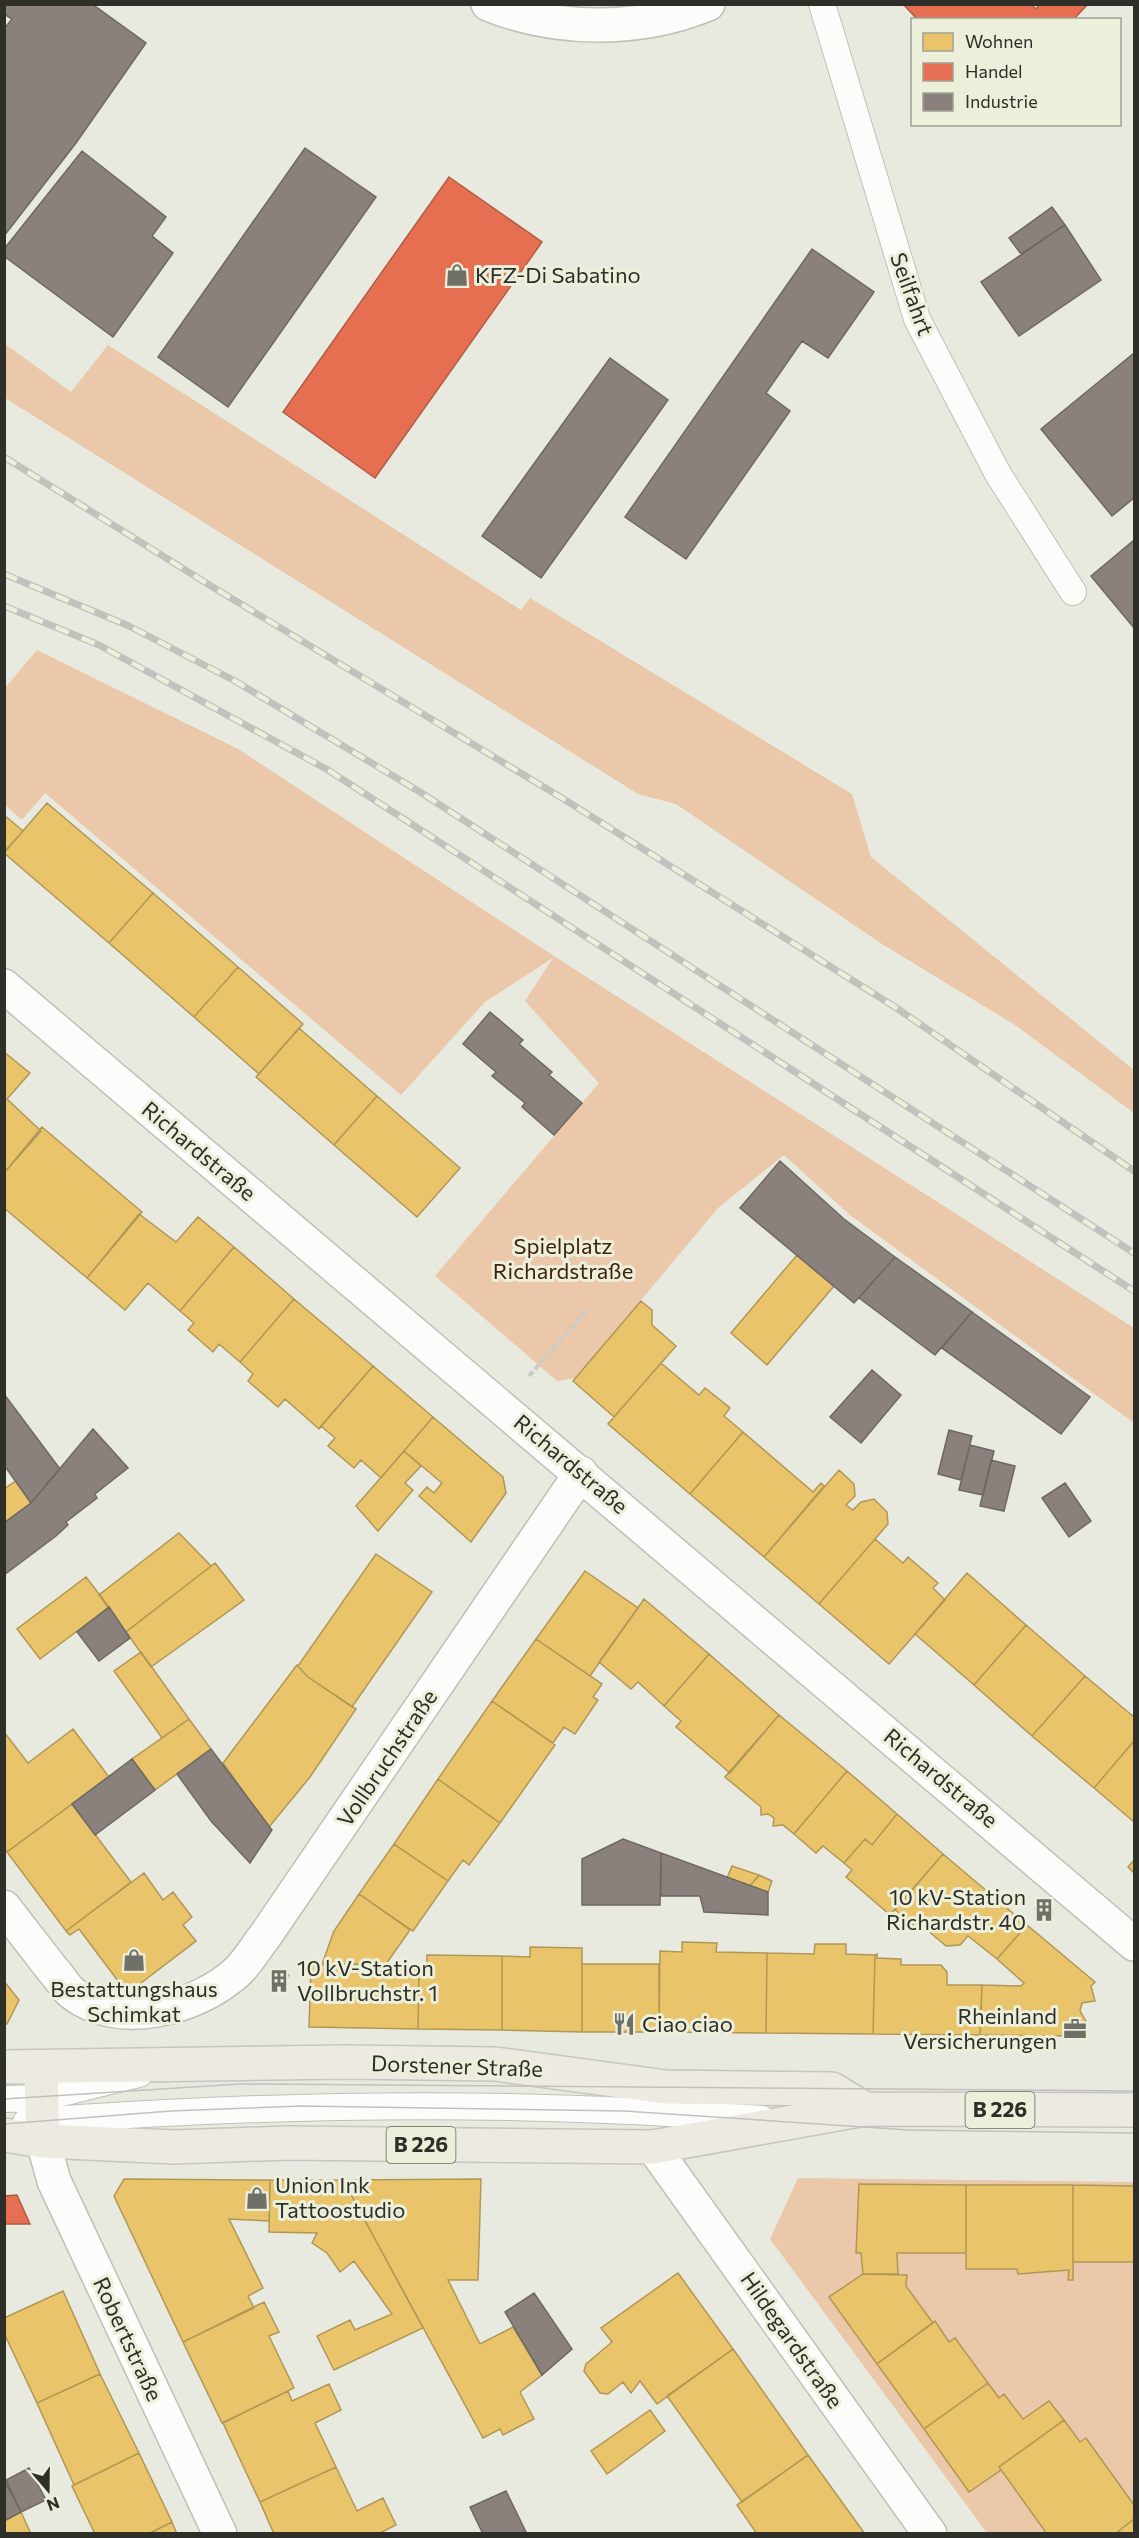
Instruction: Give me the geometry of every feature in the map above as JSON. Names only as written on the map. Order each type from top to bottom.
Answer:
[{"type":"main road","name":"Dorstener Straße","points":[[4,2135],[42,2107],[171,2067],[347,2062],[495,2064],[666,2086],[832,2089],[865,2109]]},
{"type":"main road","name":"Dorstener Straße","points":[[4,2067],[42,2107],[174,2147],[286,2143],[654,2147],[865,2109],[1134,2110]]},
{"type":"street","points":[[488,4],[519,17],[578,25],[635,23],[689,12],[708,4]]},
{"type":"street","name":"Richardstraße","points":[[4,986],[504,1407],[1134,1944]]},
{"type":"street","name":"Vollbruchstraße","points":[[4,1907],[71,1993],[88,2003],[110,2009],[136,2011],[164,2009],[202,1997],[240,1970],[581,1473]]},
{"type":"street","name":"Robertstraße","points":[[42,2107],[54,2181],[220,2534]]},
{"type":"street","name":"Hildegardstraße","points":[[654,2147],[930,2534]]},
{"type":"lane","name":"Seilfahrt","points":[[822,4],[917,319],[999,474],[1073,592]]},
{"type":"lane","points":[[4,2100],[42,2107],[171,2110],[313,2106],[624,2111],[797,2122]]},
{"type":"lane","points":[[4,2124],[42,2107]]},
{"type":"path","points":[[504,1407],[590,1308]]},
{"type":"green space","points":[[5,344],[71,392],[108,345],[521,610],[530,598],[852,794],[871,857],[1134,1070],[1134,1113],[1015,1025],[882,944],[676,804],[638,794],[5,398]]},
{"type":"green space","name":"Spielplatz Richardstraße","points":[[37,650],[238,749],[554,956],[1134,1328],[1134,1423],[850,1215],[784,1155],[718,1208],[576,1378],[557,1381],[435,1276],[599,1083],[525,1001],[553,958],[485,1002],[401,1095],[45,793],[22,820],[5,805],[5,688]]},
{"type":"green space","points":[[798,2178],[1134,2182],[1134,2533],[987,2533],[770,2239]]},
{"type":"building: Wohnen","points":[[47,803],[153,893],[109,943],[4,853]]},
{"type":"building: Wohnen","points":[[4,815],[23,831],[4,852]]},
{"type":"building: Wohnen","points":[[153,893],[238,967],[194,1017],[109,943]]},
{"type":"building: Wohnen","points":[[238,967],[303,1024],[259,1074],[194,1017]]},
{"type":"building: Wohnen","points":[[299,1028],[377,1096],[334,1145],[256,1077]]},
{"type":"building: Wohnen","points":[[4,1052],[30,1073],[7,1099],[41,1131],[4,1173]]},
{"type":"building: Wohnen","points":[[377,1096],[460,1168],[417,1217],[334,1145]]},
{"type":"building: Wohnen","points":[[42,1127],[142,1212],[87,1278],[4,1208],[4,1173]]},
{"type":"building: Wohnen","points":[[139,1214],[176,1242],[198,1217],[234,1247],[180,1311],[148,1283],[125,1310],[87,1278]]},
{"type":"building: Wohnen","points":[[234,1247],[294,1299],[240,1362],[219,1344],[213,1352],[188,1330],[194,1323],[180,1311]]},
{"type":"building: Wohnen","points":[[797,1255],[834,1286],[767,1365],[731,1333]]},
{"type":"building: Wohnen","points":[[294,1299],[373,1366],[319,1429],[285,1399],[278,1407],[248,1381],[253,1374],[240,1362]]},
{"type":"building: Wohnen","points":[[641,1301],[652,1310],[652,1325],[676,1346],[614,1417],[573,1381]]},
{"type":"building: Wohnen","points":[[661,1363],[699,1395],[705,1388],[730,1408],[724,1416],[743,1432],[690,1494],[608,1424]]},
{"type":"building: Wohnen","points":[[373,1366],[433,1417],[381,1478],[361,1460],[354,1468],[328,1446],[335,1438],[321,1426]]},
{"type":"building: Wohnen","points":[[433,1417],[503,1477],[506,1493],[471,1542],[419,1496],[427,1487],[434,1493],[442,1483],[404,1451]]},
{"type":"building: Wohnen","points":[[743,1432],[813,1492],[821,1483],[824,1486],[764,1557],[690,1494]]},
{"type":"building: Wohnen","points":[[404,1451],[421,1466],[405,1483],[413,1490],[378,1531],[356,1506]]},
{"type":"building: Wohnen","points":[[839,1470],[854,1484],[855,1496],[846,1505],[853,1510],[861,1502],[874,1499],[887,1512],[888,1524],[819,1604],[764,1557]]},
{"type":"building: Wohnen","points":[[16,1481],[31,1503],[4,1523],[4,1489]]},
{"type":"building: Wohnen","points":[[179,1533],[211,1566],[126,1632],[99,1595]]},
{"type":"building: Wohnen","points":[[875,1539],[903,1563],[908,1557],[938,1583],[933,1588],[945,1600],[889,1664],[819,1604]]},
{"type":"building: Wohnen","points":[[376,1554],[432,1592],[352,1707],[308,1677],[298,1666]]},
{"type":"building: Wohnen","points":[[215,1563],[244,1600],[151,1667],[126,1632]]},
{"type":"building: Wohnen","points":[[585,1571],[638,1608],[590,1676],[536,1639]]},
{"type":"building: Wohnen","points":[[967,1573],[1026,1625],[974,1685],[915,1634]]},
{"type":"building: Wohnen","points":[[86,1577],[109,1607],[40,1659],[17,1629]]},
{"type":"building: Wohnen","points":[[644,1599],[709,1654],[664,1706],[638,1682],[631,1689],[599,1662]]},
{"type":"building: Wohnen","points":[[1026,1625],[1085,1676],[1032,1736],[974,1685]]},
{"type":"building: Wohnen","points":[[536,1639],[602,1684],[593,1697],[598,1700],[575,1734],[564,1727],[553,1743],[492,1701]]},
{"type":"building: Wohnen","points":[[141,1652],[189,1719],[162,1738],[114,1671]]},
{"type":"building: Wohnen","points":[[709,1654],[779,1715],[730,1773],[676,1727],[681,1721],[664,1706]]},
{"type":"building: Wohnen","points":[[297,1665],[308,1677],[356,1709],[310,1777],[269,1827],[223,1763]]},
{"type":"building: Wohnen","points":[[1085,1676],[1134,1717],[1134,1741],[1094,1788],[1032,1736]]},
{"type":"building: Wohnen","points":[[492,1701],[555,1745],[500,1823],[438,1779]]},
{"type":"building: Wohnen","points":[[779,1715],[847,1771],[794,1834],[783,1825],[773,1826],[774,1818],[768,1814],[761,1815],[761,1807],[725,1777]]},
{"type":"building: Wohnen","points":[[189,1719],[211,1749],[155,1790],[132,1759]]},
{"type":"building: Wohnen","points":[[73,1729],[109,1777],[7,1852],[4,1848],[4,1732],[28,1763]]},
{"type":"building: Wohnen","points":[[1134,1741],[1134,1822],[1094,1788]]},
{"type":"building: Wohnen","points":[[847,1771],[897,1814],[872,1845],[865,1839],[844,1863],[823,1846],[816,1853],[794,1834]]},
{"type":"building: Wohnen","points":[[438,1779],[500,1823],[469,1865],[463,1860],[448,1881],[394,1844]]},
{"type":"building: Wohnen","points":[[72,1804],[131,1882],[66,1931],[7,1852]]},
{"type":"building: Wohnen","points":[[897,1814],[943,1854],[890,1915],[846,1877],[852,1870],[844,1863],[865,1839],[872,1845]]},
{"type":"building: Wohnen","points":[[394,1844],[448,1881],[413,1931],[359,1894]]},
{"type":"building: Wohnen","points":[[943,1854],[1027,1925],[997,1959],[968,1936],[960,1945],[946,1946],[920,1924],[917,1928],[895,1910]]},
{"type":"building: Wohnen","points":[[1134,1860],[1134,1873],[1128,1867]]},
{"type":"building: Wohnen","points":[[732,1866],[759,1875],[749,1887],[727,1878]]},
{"type":"building: Wohnen","points":[[144,1873],[163,1900],[173,1892],[192,1917],[183,1925],[196,1941],[137,1986],[121,1985],[79,1929],[70,1935],[66,1931]]},
{"type":"building: Wohnen","points":[[759,1875],[772,1881],[768,1892],[749,1887]]},
{"type":"building: Wohnen","points":[[359,1894],[410,1930],[386,1964],[322,1964],[334,1931]]},
{"type":"building: Wohnen","name":"10 kV-Station Richardstr. 40","points":[[1041,1902],[1053,1913],[1047,1919],[1035,1908]]},
{"type":"building: Wohnen","points":[[1027,1925],[1095,1982],[1091,1986],[1095,2001],[1082,2003],[1080,2011],[1087,2023],[1076,2026],[1075,2036],[980,2035],[982,1985],[1021,1986],[1024,1983],[997,1959]]},
{"type":"building: Wohnen","points":[[682,1942],[717,1943],[716,1952],[767,1953],[766,2033],[659,2032],[660,1951],[682,1952]]},
{"type":"building: Wohnen","points":[[815,1944],[846,1944],[846,1954],[875,1955],[873,2034],[766,2033],[767,1953],[814,1954]]},
{"type":"building: Wohnen","points":[[530,1947],[582,1948],[582,2032],[502,2030],[502,1956],[530,1957]]},
{"type":"building: Wohnen","points":[[877,1954],[877,1958],[901,1959],[901,1965],[941,1965],[947,1972],[947,1985],[982,1985],[980,2035],[873,2034],[875,1955]]},
{"type":"building: Wohnen","points":[[427,1955],[502,1956],[502,2030],[418,2029],[419,1965],[427,1966]]},
{"type":"building: Wohnen","points":[[582,1964],[659,1964],[659,2032],[582,2032]]},
{"type":"building: Wohnen","points":[[311,1965],[419,1965],[418,2029],[309,2027]]},
{"type":"building: Wohnen","name":"10 kV-Station Vollbruchstr. 1","points":[[281,1970],[289,1975],[278,1992],[270,1987]]},
{"type":"building: Wohnen","points":[[4,1981],[19,2000],[7,2024],[4,2024]]},
{"type":"building: Wohnen","points":[[124,2179],[270,2180],[269,2221],[229,2219],[263,2288],[248,2296],[254,2308],[183,2342],[114,2196]]},
{"type":"building: Wohnen","points":[[481,2179],[478,2280],[448,2280],[480,2344],[513,2327],[542,2375],[520,2392],[534,2419],[503,2435],[500,2429],[483,2438],[343,2180]]},
{"type":"building: Wohnen","points":[[270,2180],[343,2180],[423,2328],[334,2370],[317,2336],[350,2320],[355,2330],[392,2314],[354,2261],[340,2272],[327,2253],[312,2243],[317,2233],[269,2232]]},
{"type":"building: Wohnen","points":[[859,2184],[966,2185],[966,2253],[897,2253],[898,2274],[863,2274],[861,2253],[856,2253]]},
{"type":"building: Wohnen","points":[[966,2185],[1073,2185],[1073,2280],[1068,2280],[1069,2270],[1018,2274],[1017,2269],[966,2269]]},
{"type":"building: Wohnen","points":[[1073,2185],[1134,2186],[1134,2262],[1073,2262]]},
{"type":"building: Wohnen","points":[[678,2273],[733,2349],[657,2404],[640,2381],[631,2393],[623,2382],[608,2394],[600,2393],[584,2371],[586,2364],[612,2342],[601,2328]]},
{"type":"building: Wohnen","points":[[863,2274],[907,2275],[906,2286],[933,2323],[877,2364],[829,2297]]},
{"type":"building: Wohnen","points":[[63,2291],[100,2374],[37,2403],[4,2333],[4,2318]]},
{"type":"building: Wohnen","points":[[264,2302],[279,2332],[269,2336],[294,2388],[222,2423],[183,2342]]},
{"type":"building: Wohnen","points":[[935,2321],[949,2342],[955,2338],[988,2383],[924,2429],[877,2364]]},
{"type":"building: Wohnen","points":[[733,2349],[808,2455],[742,2502],[667,2396]]},
{"type":"building: Wohnen","points":[[100,2374],[139,2453],[74,2485],[37,2403]]},
{"type":"building: Wohnen","points":[[988,2383],[999,2398],[1004,2394],[1023,2419],[1049,2401],[1064,2420],[999,2467],[1001,2470],[969,2492],[924,2429]]},
{"type":"building: Wohnen","points":[[329,2384],[341,2410],[315,2423],[336,2467],[260,2502],[223,2423],[288,2391],[292,2401]]},
{"type":"building: Wohnen","points":[[650,2410],[665,2431],[607,2474],[591,2451]]},
{"type":"building: Wohnen","points":[[1064,2420],[1080,2442],[1086,2438],[1134,2505],[1134,2519],[1115,2534],[1047,2534],[999,2467]]},
{"type":"building: Wohnen","points":[[139,2453],[172,2522],[148,2534],[95,2534],[72,2486]]},
{"type":"building: Wohnen","points":[[808,2455],[865,2534],[757,2534],[737,2505]]},
{"type":"building: Wohnen","points":[[336,2467],[357,2511],[383,2498],[396,2525],[378,2534],[274,2534],[260,2502]]},
{"type":"building: Wohnen","points":[[21,2512],[31,2534],[4,2534],[4,2521]]},
{"type":"building: Wohnen","points":[[1134,2519],[1134,2534],[1115,2534]]},
{"type":"building: Wohnen","points":[[172,2522],[177,2534],[148,2534]]},
{"type":"building: Handel","points":[[903,4],[1031,4],[1036,9],[1040,4],[1088,4],[1075,18],[916,18]]},
{"type":"building: Handel","points":[[449,177],[542,242],[375,478],[283,412]]},
{"type":"building: Handel","points":[[17,2195],[30,2224],[4,2224],[4,2196]]},
{"type":"building: Industrie","points":[[4,4],[92,4],[146,43],[76,143],[4,236],[4,29],[12,19],[4,14]]},
{"type":"building: Industrie","points":[[305,148],[376,197],[228,407],[158,357]]},
{"type":"building: Industrie","points":[[82,151],[166,217],[152,236],[173,253],[113,337],[4,256],[4,249]]},
{"type":"building: Industrie","points":[[1052,207],[1065,225],[1021,254],[1009,238]]},
{"type":"building: Industrie","points":[[1065,225],[1101,280],[1019,336],[981,282]]},
{"type":"building: Industrie","points":[[812,249],[874,292],[828,358],[802,341],[766,393],[790,411],[686,559],[625,517]]},
{"type":"building: Industrie","points":[[1134,353],[1134,498],[1112,516],[1041,429]]},
{"type":"building: Industrie","points":[[610,358],[668,400],[541,578],[482,536]]},
{"type":"building: Industrie","points":[[1134,540],[1134,628],[1091,576]]},
{"type":"building: Industrie","points":[[490,1012],[523,1040],[519,1044],[552,1072],[549,1075],[582,1103],[554,1135],[522,1107],[525,1103],[492,1076],[496,1072],[463,1044]]},
{"type":"building: Industrie","points":[[780,1161],[844,1219],[895,1257],[854,1303],[740,1208]]},
{"type":"building: Industrie","points":[[895,1257],[972,1312],[935,1355],[859,1298]]},
{"type":"building: Industrie","points":[[972,1312],[1090,1397],[1061,1434],[942,1348]]},
{"type":"building: Industrie","points":[[872,1370],[901,1395],[861,1443],[830,1417]]},
{"type":"building: Industrie","points":[[4,1394],[60,1469],[31,1503],[4,1465]]},
{"type":"building: Industrie","points":[[93,1429],[128,1468],[95,1494],[97,1498],[66,1522],[68,1525],[56,1536],[4,1575],[4,1523],[31,1503]]},
{"type":"building: Industrie","points":[[949,1430],[972,1436],[961,1480],[938,1474]]},
{"type":"building: Industrie","points":[[970,1445],[994,1451],[983,1495],[959,1490]]},
{"type":"building: Industrie","points":[[991,1460],[1015,1466],[1004,1511],[980,1506]]},
{"type":"building: Industrie","points":[[1065,1483],[1091,1521],[1069,1537],[1042,1498]]},
{"type":"building: Industrie","points":[[109,1607],[130,1638],[99,1661],[77,1632]]},
{"type":"building: Industrie","points":[[211,1749],[272,1830],[250,1863],[211,1821],[177,1774]]},
{"type":"building: Industrie","points":[[132,1759],[155,1790],[95,1835],[72,1804]]},
{"type":"building: Industrie","points":[[623,1839],[661,1853],[660,1905],[582,1905],[582,1859]]},
{"type":"building: Industrie","points":[[661,1853],[768,1892],[768,1915],[704,1912],[700,1896],[661,1896]]},
{"type":"building: Industrie","points":[[534,2293],[572,2349],[542,2375],[505,2312]]},
{"type":"building: Industrie","points":[[29,2468],[46,2500],[21,2512],[6,2480]]},
{"type":"building: Industrie","points":[[4,2480],[21,2512],[4,2521]]},
{"type":"building: Industrie","points":[[506,2491],[527,2534],[483,2534],[470,2507]]},
{"type":"tram line","points":[[4,2099],[241,2084],[1134,2091]]},
{"type":"tram line","points":[[4,2124],[171,2111],[301,2106],[624,2111],[909,2130],[1134,2133]]},
{"type":"railway","points":[[4,457],[211,586],[562,798],[895,1007],[1134,1171]]},
{"type":"railway","points":[[4,574],[129,626],[235,681],[420,792],[1134,1253]]},
{"type":"railway","points":[[4,606],[99,645],[328,770],[1134,1291]]},
{"type":"place","name":"KFZ-Di Sabatino","points":[[457,275]]},
{"type":"place","name":"10 kV-Station Richardstr. 40","points":[[1044,1910]]},
{"type":"place","name":"Bestattungshaus Schimkat","points":[[134,1960]]},
{"type":"place","name":"10 kV-Station Vollbruchstr. 1","points":[[279,1981]]},
{"type":"place","name":"Ciao ciao","points":[[624,2024]]},
{"type":"place","name":"Rheinland Versicherungen","points":[[1075,2029]]},
{"type":"place","name":"Union Ink Tattoostudio","points":[[257,2198]]}]
